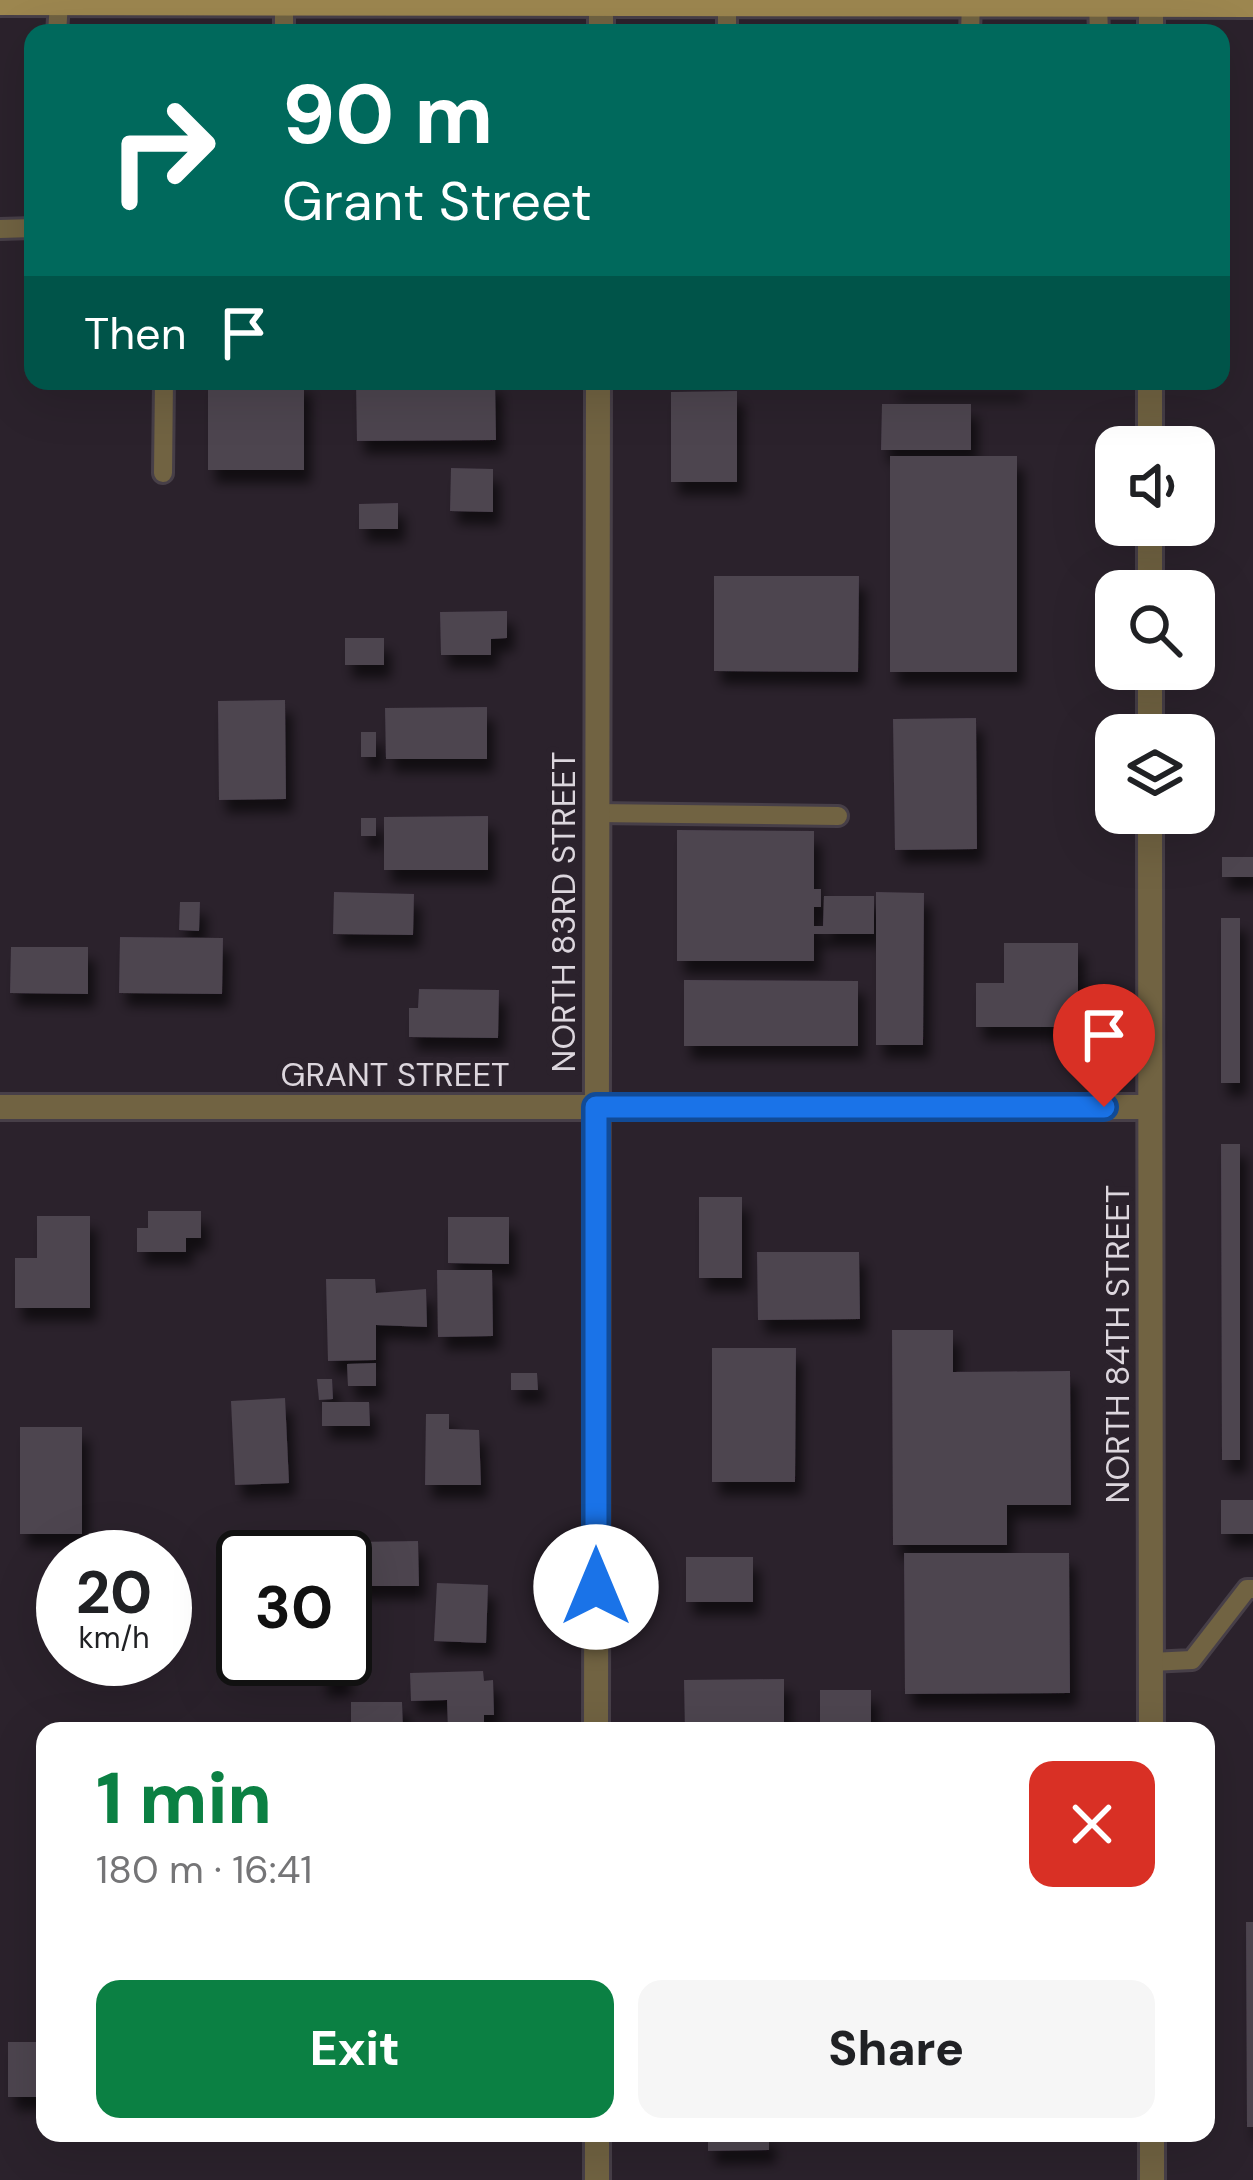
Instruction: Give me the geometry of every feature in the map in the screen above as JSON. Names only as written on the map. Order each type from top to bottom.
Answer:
[{"type":"main road","points":[[0,3],[1253,5]]},
{"type":"street","name":"NORTH 83RD STREET","points":[[596,1722],[598,390]]},
{"type":"street","points":[[1150,390],[1150,426]]},
{"type":"street","name":"NORTH 84TH STREET","points":[[1150,834],[1151,1722]]},
{"type":"street","name":"GRANT STREET","points":[[0,1107],[1150,1107]]},
{"type":"street","points":[[597,2142],[597,2180]]},
{"type":"street","points":[[1152,2142],[1152,2180]]},
{"type":"lane","points":[[1099,4],[1099,24]]},
{"type":"lane","points":[[164,390],[164,473]]},
{"type":"lane","points":[[596,813],[838,817]]},
{"type":"lane","points":[[1151,1662],[1192,1660],[1247,1589],[1253,1588]]},
{"type":"building","points":[[208,390],[304,390],[304,470],[208,470]]},
{"type":"building","points":[[356,390],[495,390],[496,440],[357,441]]},
{"type":"building","points":[[737,391],[737,482],[671,482],[671,392]]},
{"type":"building","points":[[882,404],[971,404],[971,450],[881,450]]},
{"type":"building","points":[[890,456],[1017,456],[1017,672],[890,672]]},
{"type":"building","points":[[451,468],[493,469],[493,512],[450,511]]},
{"type":"building","points":[[398,503],[398,529],[359,529],[359,504]]},
{"type":"building","points":[[714,576],[859,576],[858,672],[714,671]]},
{"type":"building","points":[[507,611],[507,638],[491,639],[491,655],[441,655],[440,612]]},
{"type":"building","points":[[345,638],[384,638],[384,665],[345,665]]},
{"type":"building","points":[[285,700],[286,799],[219,800],[218,701]]},
{"type":"building","points":[[487,707],[487,759],[386,759],[385,708]]},
{"type":"building","points":[[976,718],[977,849],[895,850],[893,719]]},
{"type":"building","points":[[361,732],[376,732],[376,757],[361,757]]},
{"type":"building","points":[[488,816],[488,870],[384,870],[384,817]]},
{"type":"building","points":[[361,818],[376,818],[376,836],[361,836]]},
{"type":"building","points":[[677,830],[814,831],[814,889],[821,889],[821,907],[814,907],[814,926],[823,926],[824,896],[874,896],[874,934],[814,934],[814,961],[677,961]]},
{"type":"building","points":[[1222,857],[1253,857],[1253,877],[1222,877]]},
{"type":"building","points":[[334,892],[414,894],[413,935],[333,934]]},
{"type":"building","points":[[876,892],[924,893],[923,1045],[876,1045]]},
{"type":"building","points":[[180,902],[200,902],[199,931],[179,930]]},
{"type":"building","points":[[1221,918],[1240,918],[1240,1083],[1221,1083]]},
{"type":"building","points":[[120,937],[223,938],[222,994],[119,993]]},
{"type":"building","points":[[1004,943],[1078,943],[1078,1027],[976,1027],[976,983],[1004,983]]},
{"type":"building","points":[[11,947],[88,947],[88,994],[10,993]]},
{"type":"building","points":[[684,980],[858,981],[858,1046],[684,1046]]},
{"type":"building","points":[[419,989],[499,990],[498,1038],[409,1037],[409,1008],[418,1008]]},
{"type":"building","points":[[1221,1144],[1240,1144],[1240,1460],[1222,1460]]},
{"type":"building","points":[[699,1197],[742,1197],[742,1278],[699,1278]]},
{"type":"building","points":[[148,1211],[201,1211],[201,1238],[186,1238],[186,1252],[137,1252],[137,1228],[148,1228]]},
{"type":"building","points":[[37,1216],[90,1216],[90,1308],[15,1308],[15,1258],[37,1258]]},
{"type":"building","points":[[448,1217],[509,1217],[509,1264],[448,1263]]},
{"type":"building","points":[[757,1252],[859,1252],[860,1319],[758,1320]]},
{"type":"building","points":[[437,1270],[492,1270],[493,1336],[438,1337]]},
{"type":"building","points":[[326,1279],[375,1279],[376,1293],[426,1289],[427,1327],[376,1325],[376,1360],[328,1361]]},
{"type":"building","points":[[892,1330],[953,1330],[953,1372],[1070,1371],[1071,1505],[1007,1505],[1007,1545],[893,1545]]},
{"type":"building","points":[[712,1348],[796,1348],[795,1482],[712,1482]]},
{"type":"building","points":[[376,1363],[376,1386],[348,1386],[347,1364]]},
{"type":"building","points":[[511,1373],[537,1373],[538,1390],[511,1390]]},
{"type":"building","points":[[317,1379],[332,1379],[333,1399],[319,1400]]},
{"type":"building","points":[[285,1398],[289,1483],[235,1485],[231,1401]]},
{"type":"building","points":[[322,1402],[369,1402],[370,1426],[322,1426]]},
{"type":"building","points":[[426,1414],[449,1414],[449,1429],[479,1430],[481,1485],[425,1485]]},
{"type":"building","points":[[20,1427],[82,1427],[82,1530],[20,1534]]},
{"type":"building","points":[[1221,1500],[1253,1500],[1253,1534],[1221,1534]]},
{"type":"building","points":[[418,1541],[419,1586],[372,1586],[372,1542]]},
{"type":"building","points":[[904,1553],[1069,1553],[1070,1693],[905,1694]]},
{"type":"building","points":[[686,1557],[753,1557],[753,1602],[686,1602]]},
{"type":"building","points":[[437,1583],[488,1585],[486,1643],[434,1641]]},
{"type":"building","points":[[483,1671],[484,1681],[493,1680],[494,1715],[484,1715],[484,1722],[448,1722],[447,1700],[411,1701],[410,1673]]},
{"type":"building","points":[[784,1679],[784,1722],[685,1722],[684,1680]]},
{"type":"building","points":[[820,1690],[871,1690],[871,1722],[820,1722]]},
{"type":"building","points":[[351,1702],[402,1702],[403,1722],[351,1722]]},
{"type":"building","points":[[1246,1922],[1253,1922],[1253,2127],[1247,2127]]},
{"type":"building","points":[[8,2042],[36,2042],[36,2097],[8,2097]]},
{"type":"building","points":[[708,2142],[769,2142],[769,2150],[708,2151]]},
{"type":"route","points":[[596,1587],[596,1107],[1104,1107]]}]
